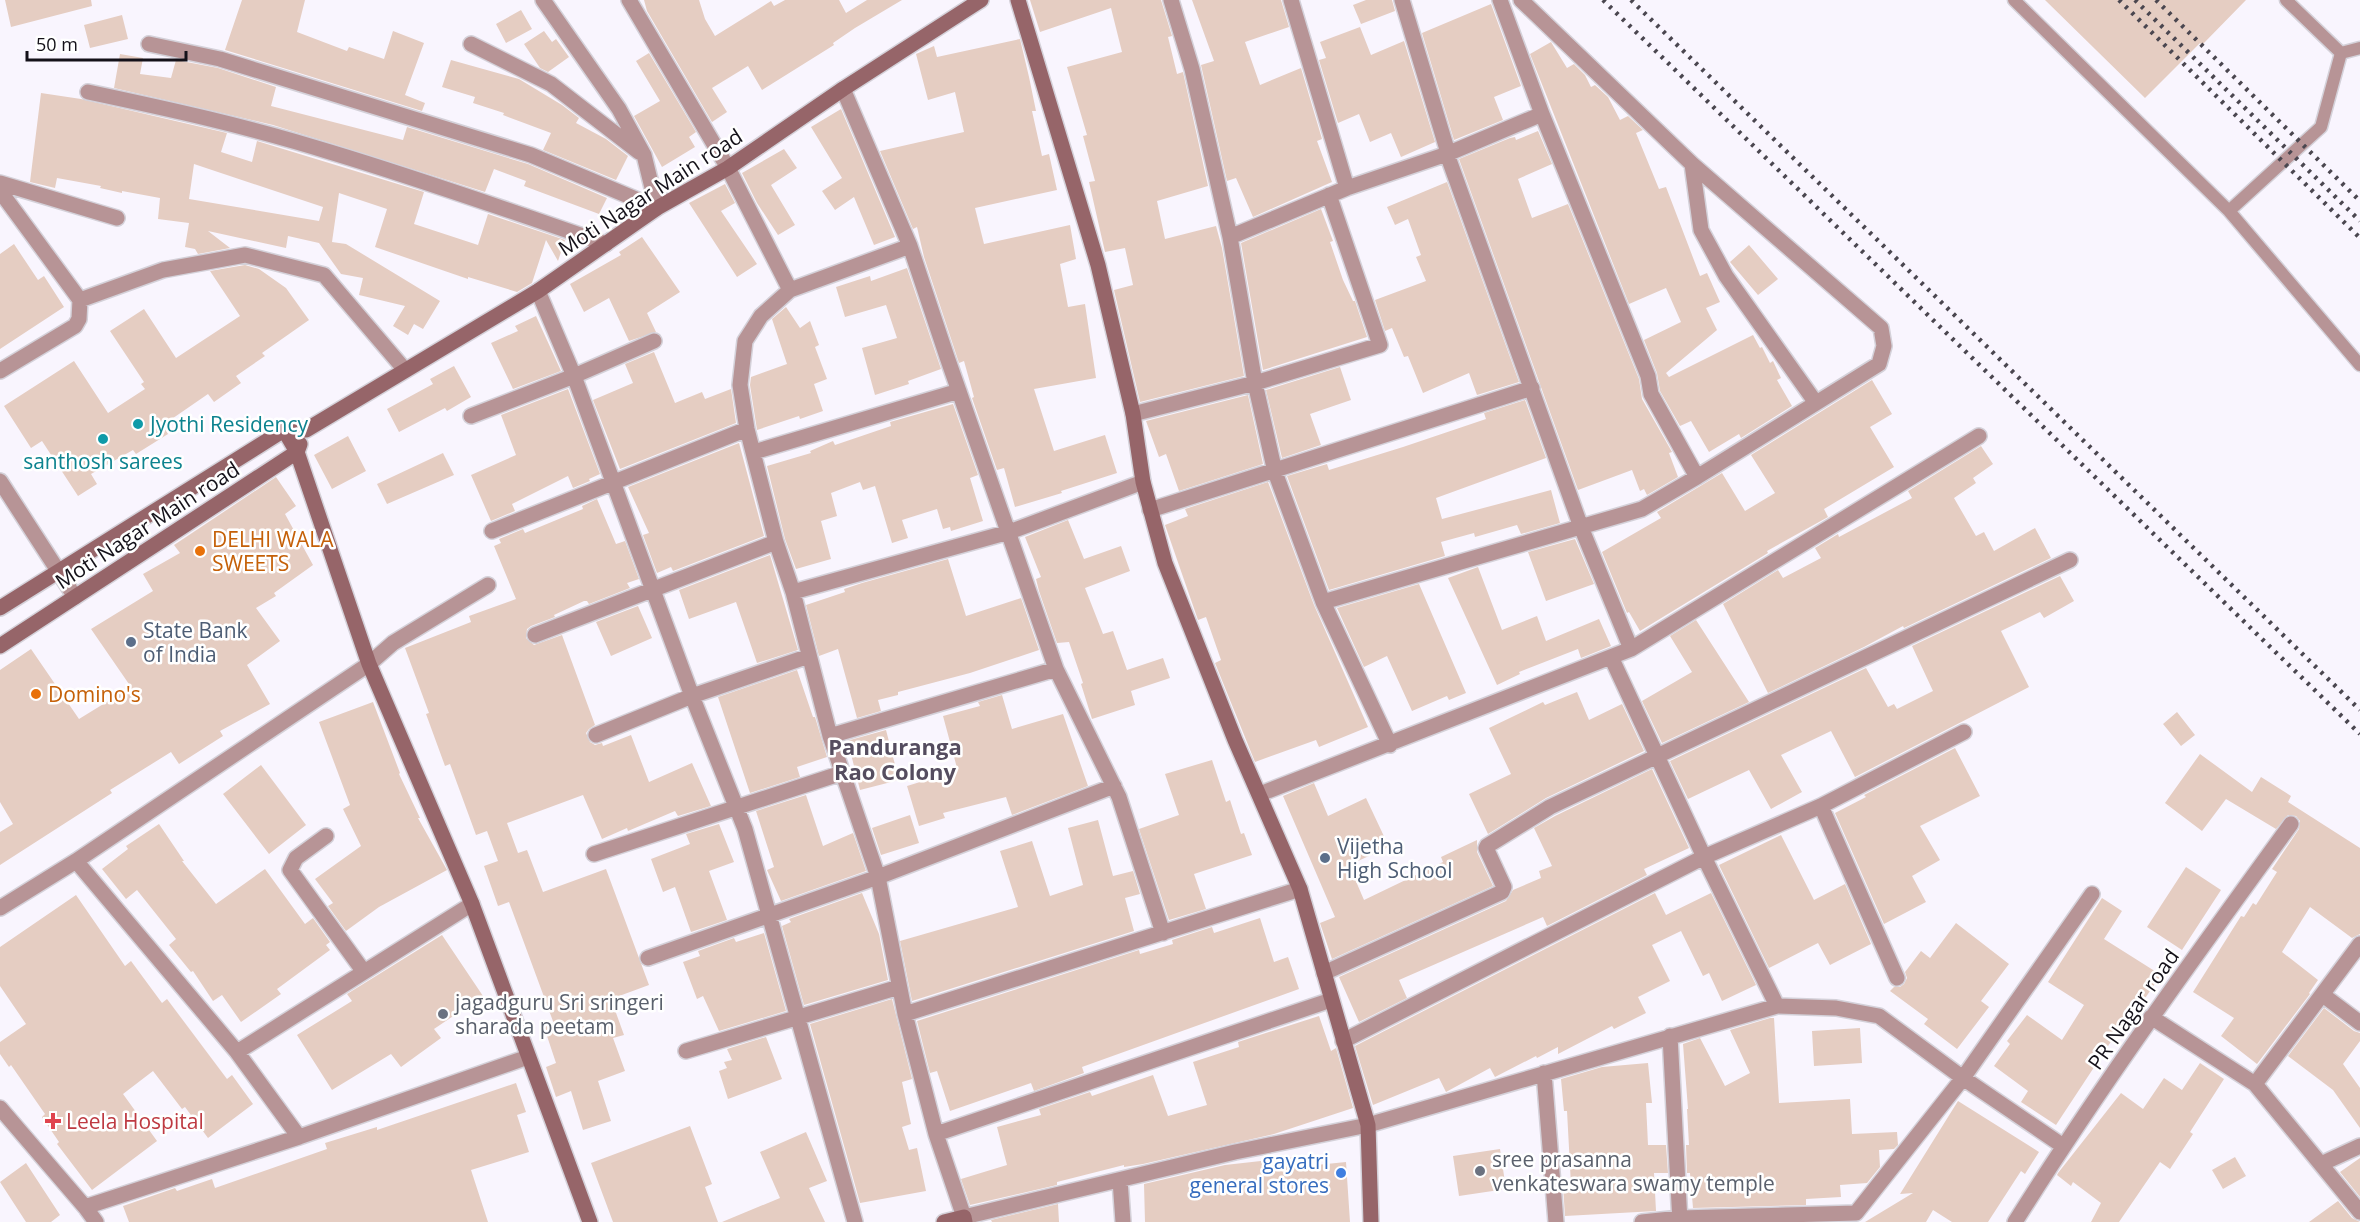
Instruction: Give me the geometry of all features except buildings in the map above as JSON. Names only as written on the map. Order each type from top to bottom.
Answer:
[{"type":"street","points":[[543,0],[619,109],[644,155],[657,208]]},
{"type":"street","points":[[629,0],[728,168],[790,290]]},
{"type":"street","name":"Moti Nagar Main road","points":[[306,430],[538,291],[657,208],[728,168],[843,89],[981,0]]},
{"type":"street","points":[[1018,0],[1098,265],[1133,414],[1143,482],[1165,563],[1235,740],[1300,889],[1368,1125],[1371,1222]]},
{"type":"street","points":[[1171,0],[1192,69],[1230,237],[1255,383],[1275,472],[1323,602],[1389,745]]},
{"type":"street","points":[[1291,0],[1347,188]]},
{"type":"street","points":[[1402,0],[1447,154],[1581,527],[1631,649]]},
{"type":"street","points":[[1500,0],[1542,114],[1648,376],[1652,394],[1697,477]]},
{"type":"street","points":[[1323,602],[1642,509],[1879,364],[1884,346],[1881,328],[1692,164],[1521,0]]},
{"type":"street","points":[[150,44],[220,59],[531,156],[657,208]]},
{"type":"street","points":[[471,44],[551,84],[644,155]]},
{"type":"street","points":[[843,89],[910,246],[1056,669],[1114,786],[1163,933]]},
{"type":"street","points":[[88,92],[193,114],[328,151],[480,199],[606,244]]},
{"type":"street","points":[[1230,237],[1329,195],[1447,154],[1542,114]]},
{"type":"street","points":[[1692,164],[1701,230],[1726,276],[1816,403]]},
{"type":"street","points":[[0,183],[117,218]]},
{"type":"street","points":[[0,191],[80,300],[79,319],[75,327],[0,371]]},
{"type":"street","points":[[1133,414],[1255,383],[1380,345],[1329,195]]},
{"type":"street","points":[[910,246],[790,290],[761,316],[745,341],[740,385],[747,429],[776,542],[793,592],[830,736],[878,877],[905,1014],[936,1134],[964,1220]]},
{"type":"street","points":[[80,300],[163,270],[245,255],[324,275],[405,370]]},
{"type":"street","points":[[538,291],[574,376],[692,696],[745,829],[855,1222]]},
{"type":"street","points":[[471,416],[574,376],[654,341]]},
{"type":"street","points":[[1150,510],[1275,472],[1532,388]]},
{"type":"street","points":[[754,452],[959,391]]},
{"type":"street","points":[[492,531],[747,429]]},
{"type":"street","points":[[284,430],[306,430],[297,452]]},
{"type":"street","points":[[284,430],[297,452],[369,664],[472,904],[590,1222]]},
{"type":"street","name":"Moti Nagar Main road","points":[[0,608],[57,570],[284,430]]},
{"type":"street","points":[[1260,794],[1631,649],[1979,436]]},
{"type":"street","name":"Moti Nagar Main road","points":[[0,646],[297,452]]},
{"type":"street","points":[[0,481],[75,597]]},
{"type":"street","points":[[793,592],[1009,532],[1143,482]]},
{"type":"street","points":[[535,634],[776,542]]},
{"type":"street","points":[[1323,973],[1502,892],[1504,887],[1487,846],[1550,807],[2070,560]]},
{"type":"street","points":[[0,908],[76,861],[369,664],[393,643],[489,585]]},
{"type":"street","points":[[596,735],[692,696],[809,656]]},
{"type":"street","points":[[1611,657],[1704,857],[1777,1006]]},
{"type":"street","points":[[830,736],[1056,669]]},
{"type":"street","points":[[1343,1041],[1704,857],[1821,806],[1964,732]]},
{"type":"street","points":[[594,854],[842,773]]},
{"type":"street","points":[[648,958],[878,877],[1114,786]]},
{"type":"street","points":[[1821,806],[1898,978]]},
{"type":"street","name":"PR Nagar road","points":[[2015,1222],[2063,1146],[2151,1017],[2291,824]]},
{"type":"street","points":[[326,836],[296,858],[290,870],[364,972]]},
{"type":"street","points":[[76,861],[237,1052],[298,1137]]},
{"type":"street","points":[[905,1014],[1300,889]]},
{"type":"street","points":[[1642,1222],[1856,1214],[1963,1078],[2092,894]]},
{"type":"street","points":[[237,1052],[472,904]]},
{"type":"street","points":[[2255,1084],[2360,944]]},
{"type":"street","points":[[686,1051],[899,987]]},
{"type":"street","points":[[2323,994],[2360,1023]]},
{"type":"street","points":[[936,1134],[1331,1000]]},
{"type":"street","points":[[944,1222],[964,1220],[1235,1152],[1368,1125],[1777,1006],[1836,1008],[1879,1016],[1963,1078],[2063,1146]]},
{"type":"street","points":[[2151,1017],[2255,1084],[2360,1212]]},
{"type":"street","points":[[1670,1036],[1680,1220]]},
{"type":"street","points":[[85,1207],[298,1137],[528,1057]]},
{"type":"street","points":[[1544,1073],[1556,1222]]},
{"type":"street","points":[[0,1108],[96,1222]]},
{"type":"street","points":[[2321,1164],[2360,1146]]},
{"type":"street","points":[[1120,1180],[1123,1222]]},
{"type":"lane","points":[[2014,0],[2229,211],[2360,365]]},
{"type":"lane","points":[[2286,0],[2341,53]]},
{"type":"lane","points":[[2341,53],[2360,48]]},
{"type":"lane","points":[[2229,211],[2321,127],[2341,53]]},
{"type":"railway","points":[[1603,0],[2360,734]]},
{"type":"railway","points":[[1631,0],[2360,710]]},
{"type":"railway","points":[[2119,0],[2360,238]]},
{"type":"railway","points":[[2135,0],[2360,221]]},
{"type":"railway","points":[[2156,0],[2360,201]]},
{"type":"place","name":"Jyothi Residency","points":[[138,424]]},
{"type":"place","name":"santhosh sarees","points":[[103,439]]},
{"type":"place","name":"DELHI WALA SWEETS","points":[[200,551]]},
{"type":"place","name":"State Bank of India","points":[[131,642]]},
{"type":"place","name":"Domino's","points":[[36,694]]},
{"type":"place","name":"Vijetha High School","points":[[1325,858]]},
{"type":"place","name":"jagadguru Sri sringeri sharada peetam","points":[[443,1014]]},
{"type":"place","name":"Leela Hospital","points":[[53,1121]]},
{"type":"place","name":"sree prasanna venkateswara swamy temple","points":[[1480,1171]]},
{"type":"place","name":"gayatri general stores","points":[[1341,1173]]},
{"type":"district","name":"Panduranga Rao Colony","points":[[895,758]]}]
